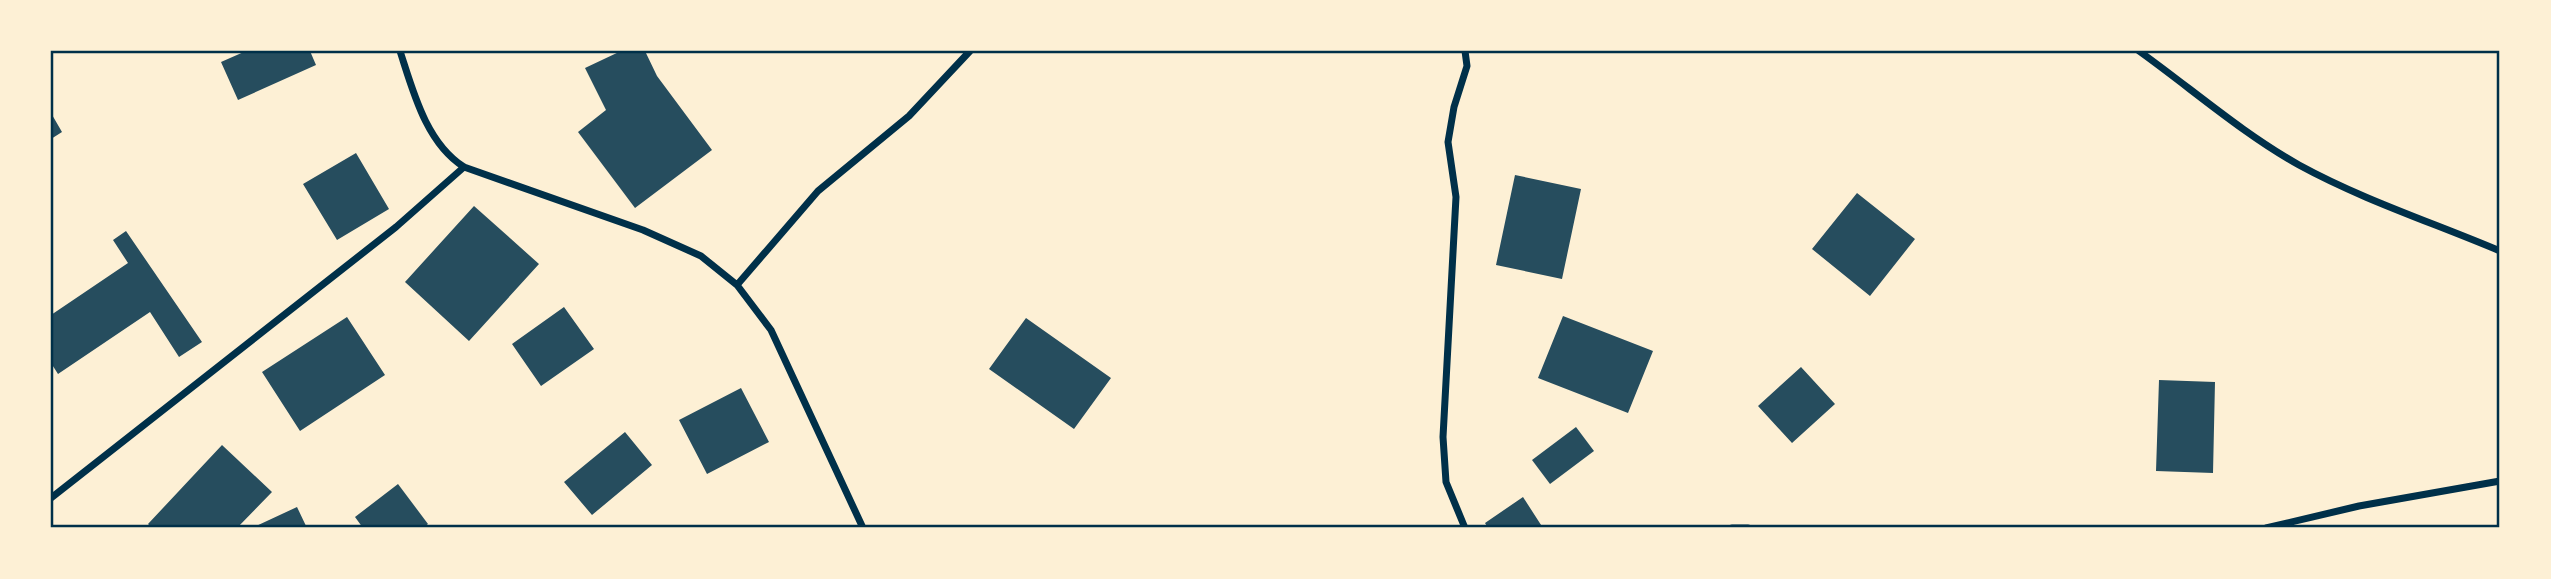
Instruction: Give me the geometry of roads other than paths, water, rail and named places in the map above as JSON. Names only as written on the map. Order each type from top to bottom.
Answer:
[{"type":"street","points":[[400,51],[414,94],[435,138],[443,150],[464,167],[643,230],[701,256],[737,285],[771,330],[863,528]]},
{"type":"street","points":[[737,285],[818,191],[909,116],[970,51]]},
{"type":"street","points":[[1465,51],[1467,66],[1454,107],[1448,142],[1456,197],[1443,437],[1446,482],[1465,528]]},
{"type":"street","points":[[2139,51],[2258,139],[2298,164],[2331,181],[2500,251]]},
{"type":"street","points":[[51,498],[396,227],[464,167]]},
{"type":"street","points":[[2266,528],[2359,506],[2500,481]]},
{"type":"street","points":[[1732,528],[1748,528]]}]
